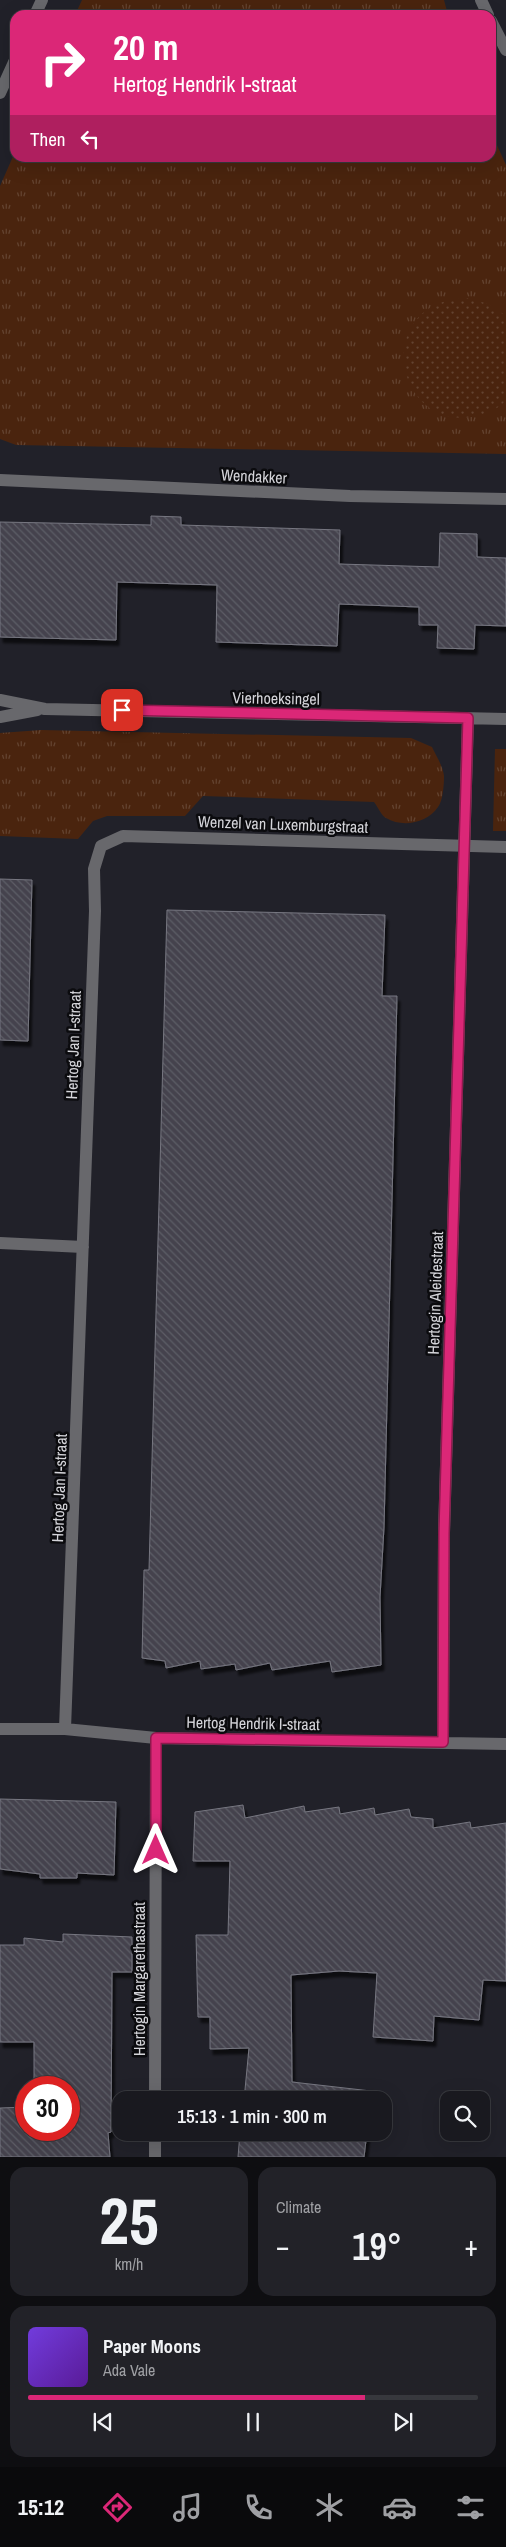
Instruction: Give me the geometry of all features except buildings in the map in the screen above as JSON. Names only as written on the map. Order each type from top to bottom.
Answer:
[{"type":"street","points":[[496,31],[506,50]]},
{"type":"street","points":[[0,93],[10,71]]},
{"type":"street","name":"Wendakker","points":[[0,480],[350,496],[506,498]]},
{"type":"street","name":"Vierhoeksingel","points":[[0,700],[45,709],[506,719]]},
{"type":"street","name":"Vierhoeksingel","points":[[0,717],[45,709]]},
{"type":"street","points":[[466,846],[468,718]]},
{"type":"street","name":"Wenzel van Luxemburgstraat","points":[[101,846],[123,836],[506,847]]},
{"type":"street","name":"Hertog Jan I-straat","points":[[65,1729],[95,911],[94,869],[101,846]]},
{"type":"street","name":"Hertogin Aleidestraat","points":[[443,1742],[444,1533],[457,1035],[466,846]]},
{"type":"street","points":[[0,1243],[83,1247]]},
{"type":"street","name":"Hertog Hendrik I-straat","points":[[0,1729],[65,1729],[156,1738],[506,1744]]},
{"type":"street","name":"Hertogin Margarethastraat","points":[[155,2091],[156,1738]]},
{"type":"street","points":[[155,2141],[155,2157]]},
{"type":"green space","points":[[82,0],[444,0],[447,10],[77,10]]},
{"type":"green space","points":[[496,143],[506,165],[506,454],[16,445],[0,439],[0,186],[11,162],[496,162]]},
{"type":"green space","points":[[466,298],[489,304],[506,316],[506,400],[490,412],[481,415],[472,417],[448,416],[428,407],[414,391],[406,372],[404,351],[409,331],[422,314],[443,302]]},
{"type":"green space","points":[[41,730],[411,738],[432,747],[443,772],[443,792],[440,804],[428,817],[407,823],[400,823],[386,818],[374,802],[203,796],[185,816],[107,816],[93,821],[78,839],[0,836],[0,733]]},
{"type":"green space","points":[[495,749],[506,749],[506,831],[493,831]]},
{"type":"route","points":[[122,710],[468,718],[466,846],[457,1035],[452,1286],[444,1533],[443,1742],[156,1738],[156,1850]]}]
